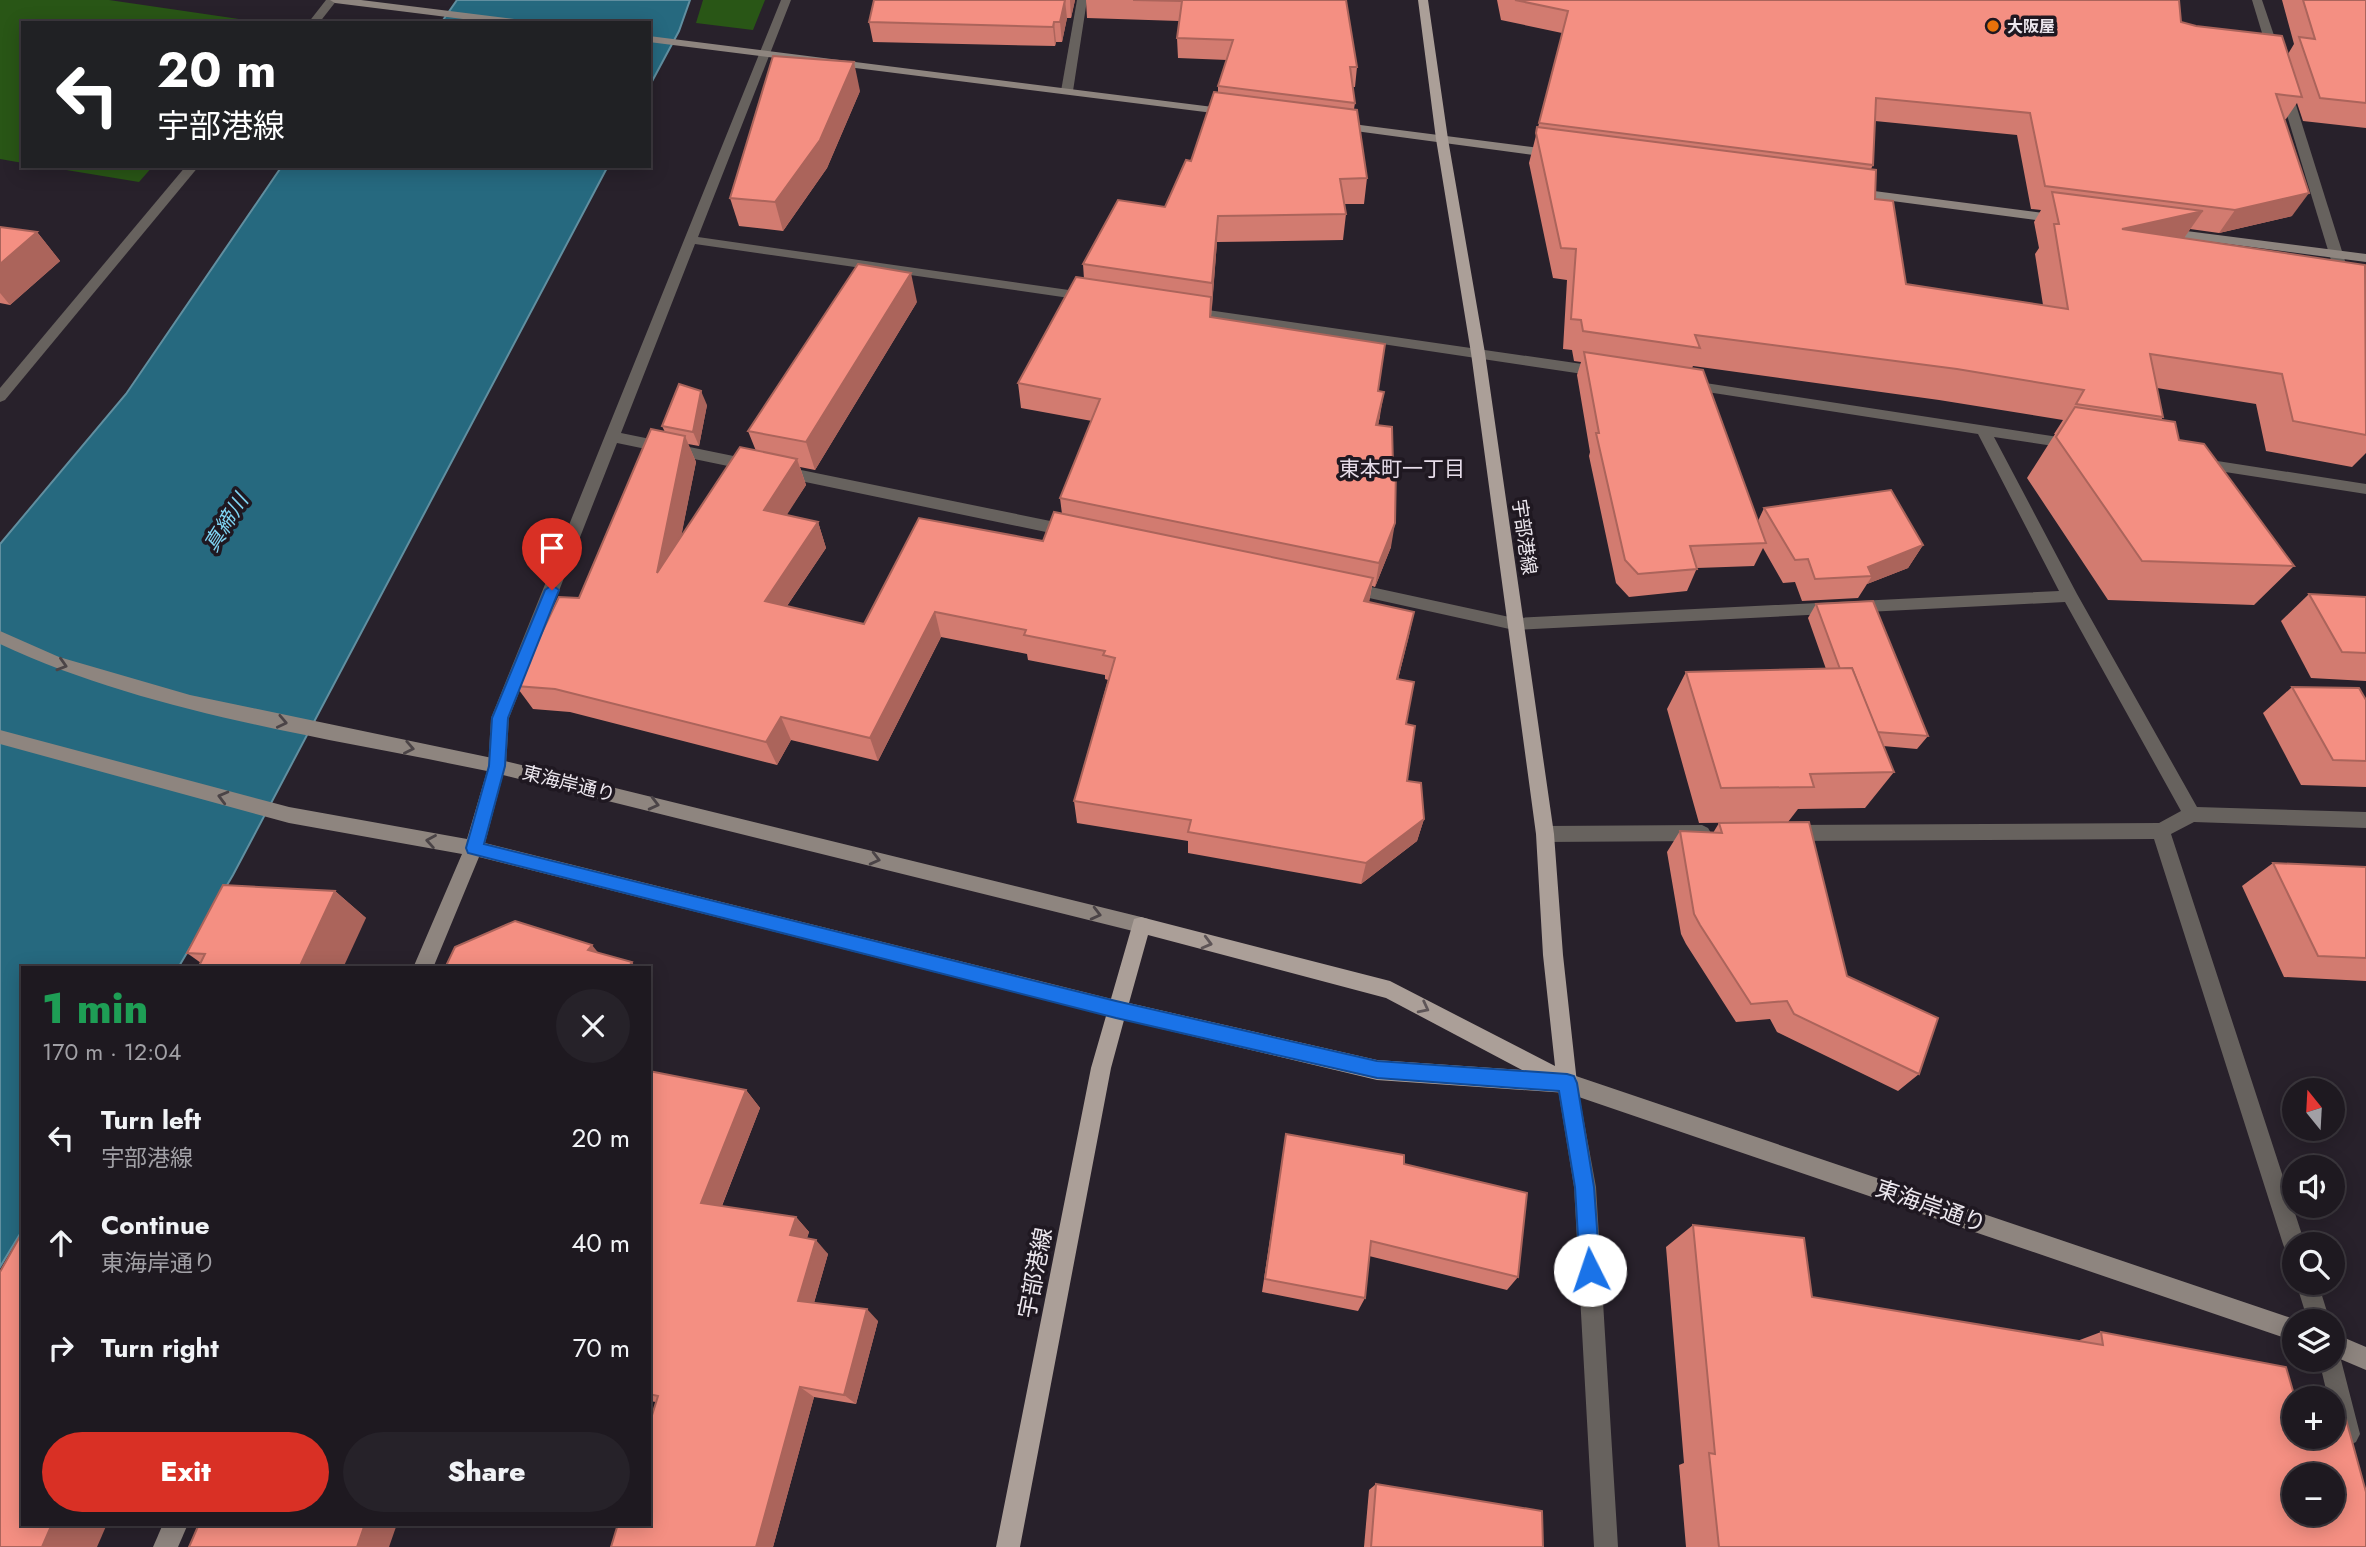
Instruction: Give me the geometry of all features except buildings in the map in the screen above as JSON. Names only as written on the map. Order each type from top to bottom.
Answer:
[{"type":"main road","name":"宇部港線","points":[[1423,0],[1442,139],[1478,353],[1545,834],[1553,955],[1567,1083]]},
{"type":"main road","name":"宇部港線","points":[[1008,1547],[1101,1068],[1141,925]]},
{"type":"main road","points":[[1141,925],[1390,990],[1567,1083]]},
{"type":"main road","points":[[1116,1009],[1377,1070],[1567,1083]]},
{"type":"street","points":[[315,21],[334,0],[507,21]]},
{"type":"street","points":[[1067,92],[1082,0]]},
{"type":"street","points":[[2257,0],[2349,296]]},
{"type":"street","points":[[424,966],[474,848],[497,766],[500,718],[614,437],[763,54],[789,1]]},
{"type":"street","points":[[651,39],[1244,114]]},
{"type":"street","points":[[1326,125],[1567,155]]},
{"type":"street","points":[[0,397],[191,168]]},
{"type":"street","points":[[1842,191],[2075,221]]},
{"type":"street","points":[[2144,229],[2366,258]]},
{"type":"street","points":[[692,240],[1102,299]]},
{"type":"street","points":[[1171,309],[1619,374]]},
{"type":"street","points":[[1673,383],[2092,447]]},
{"type":"street","points":[[1983,430],[2070,596],[2192,814]]},
{"type":"street","points":[[614,437],[1088,534]]},
{"type":"street","points":[[2188,462],[2366,489]]},
{"type":"street","points":[[1332,585],[1514,624],[2070,596]]},
{"type":"street","name":"東海岸通り","points":[[0,637],[54,662],[177,698],[497,766],[1141,925]]},
{"type":"street","points":[[0,737],[289,815],[474,848],[1116,1009]]},
{"type":"street","points":[[1774,833],[2161,831],[2192,814],[2366,820]]},
{"type":"street","points":[[2161,831],[2290,1232]]},
{"type":"street","points":[[1545,834],[1719,833]]},
{"type":"street","points":[[1567,1083],[1585,1187],[1606,1547]]},
{"type":"street","name":"東海岸通り","points":[[1567,1083],[2282,1326]]},
{"type":"street","points":[[2345,1349],[2366,1359]]},
{"type":"street","points":[[2333,1372],[2353,1452]]},
{"type":"street","points":[[165,1547],[175,1526]]},
{"type":"green space","points":[[0,0],[109,0],[253,21],[21,21],[21,163],[0,159]]},
{"type":"green space","points":[[703,0],[765,0],[753,30],[696,23]]},
{"type":"green space","points":[[54,168],[151,168],[139,182]]},
{"type":"water","points":[[457,0],[690,0],[679,31],[651,83],[651,21],[442,21]]},
{"type":"water","name":"真締川","points":[[281,168],[607,168],[233,875],[179,966],[21,966],[21,1232],[0,1267],[0,544],[126,394]]},
{"type":"place","name":"大阪屋","points":[[1993,26]]},
{"type":"district","name":"東本町一丁目","points":[[1402,469]]},
{"type":"route","points":[[552,590],[500,718],[497,766],[474,848],[1116,1009],[1377,1070],[1567,1083],[1585,1187],[1590,1270]]}]
